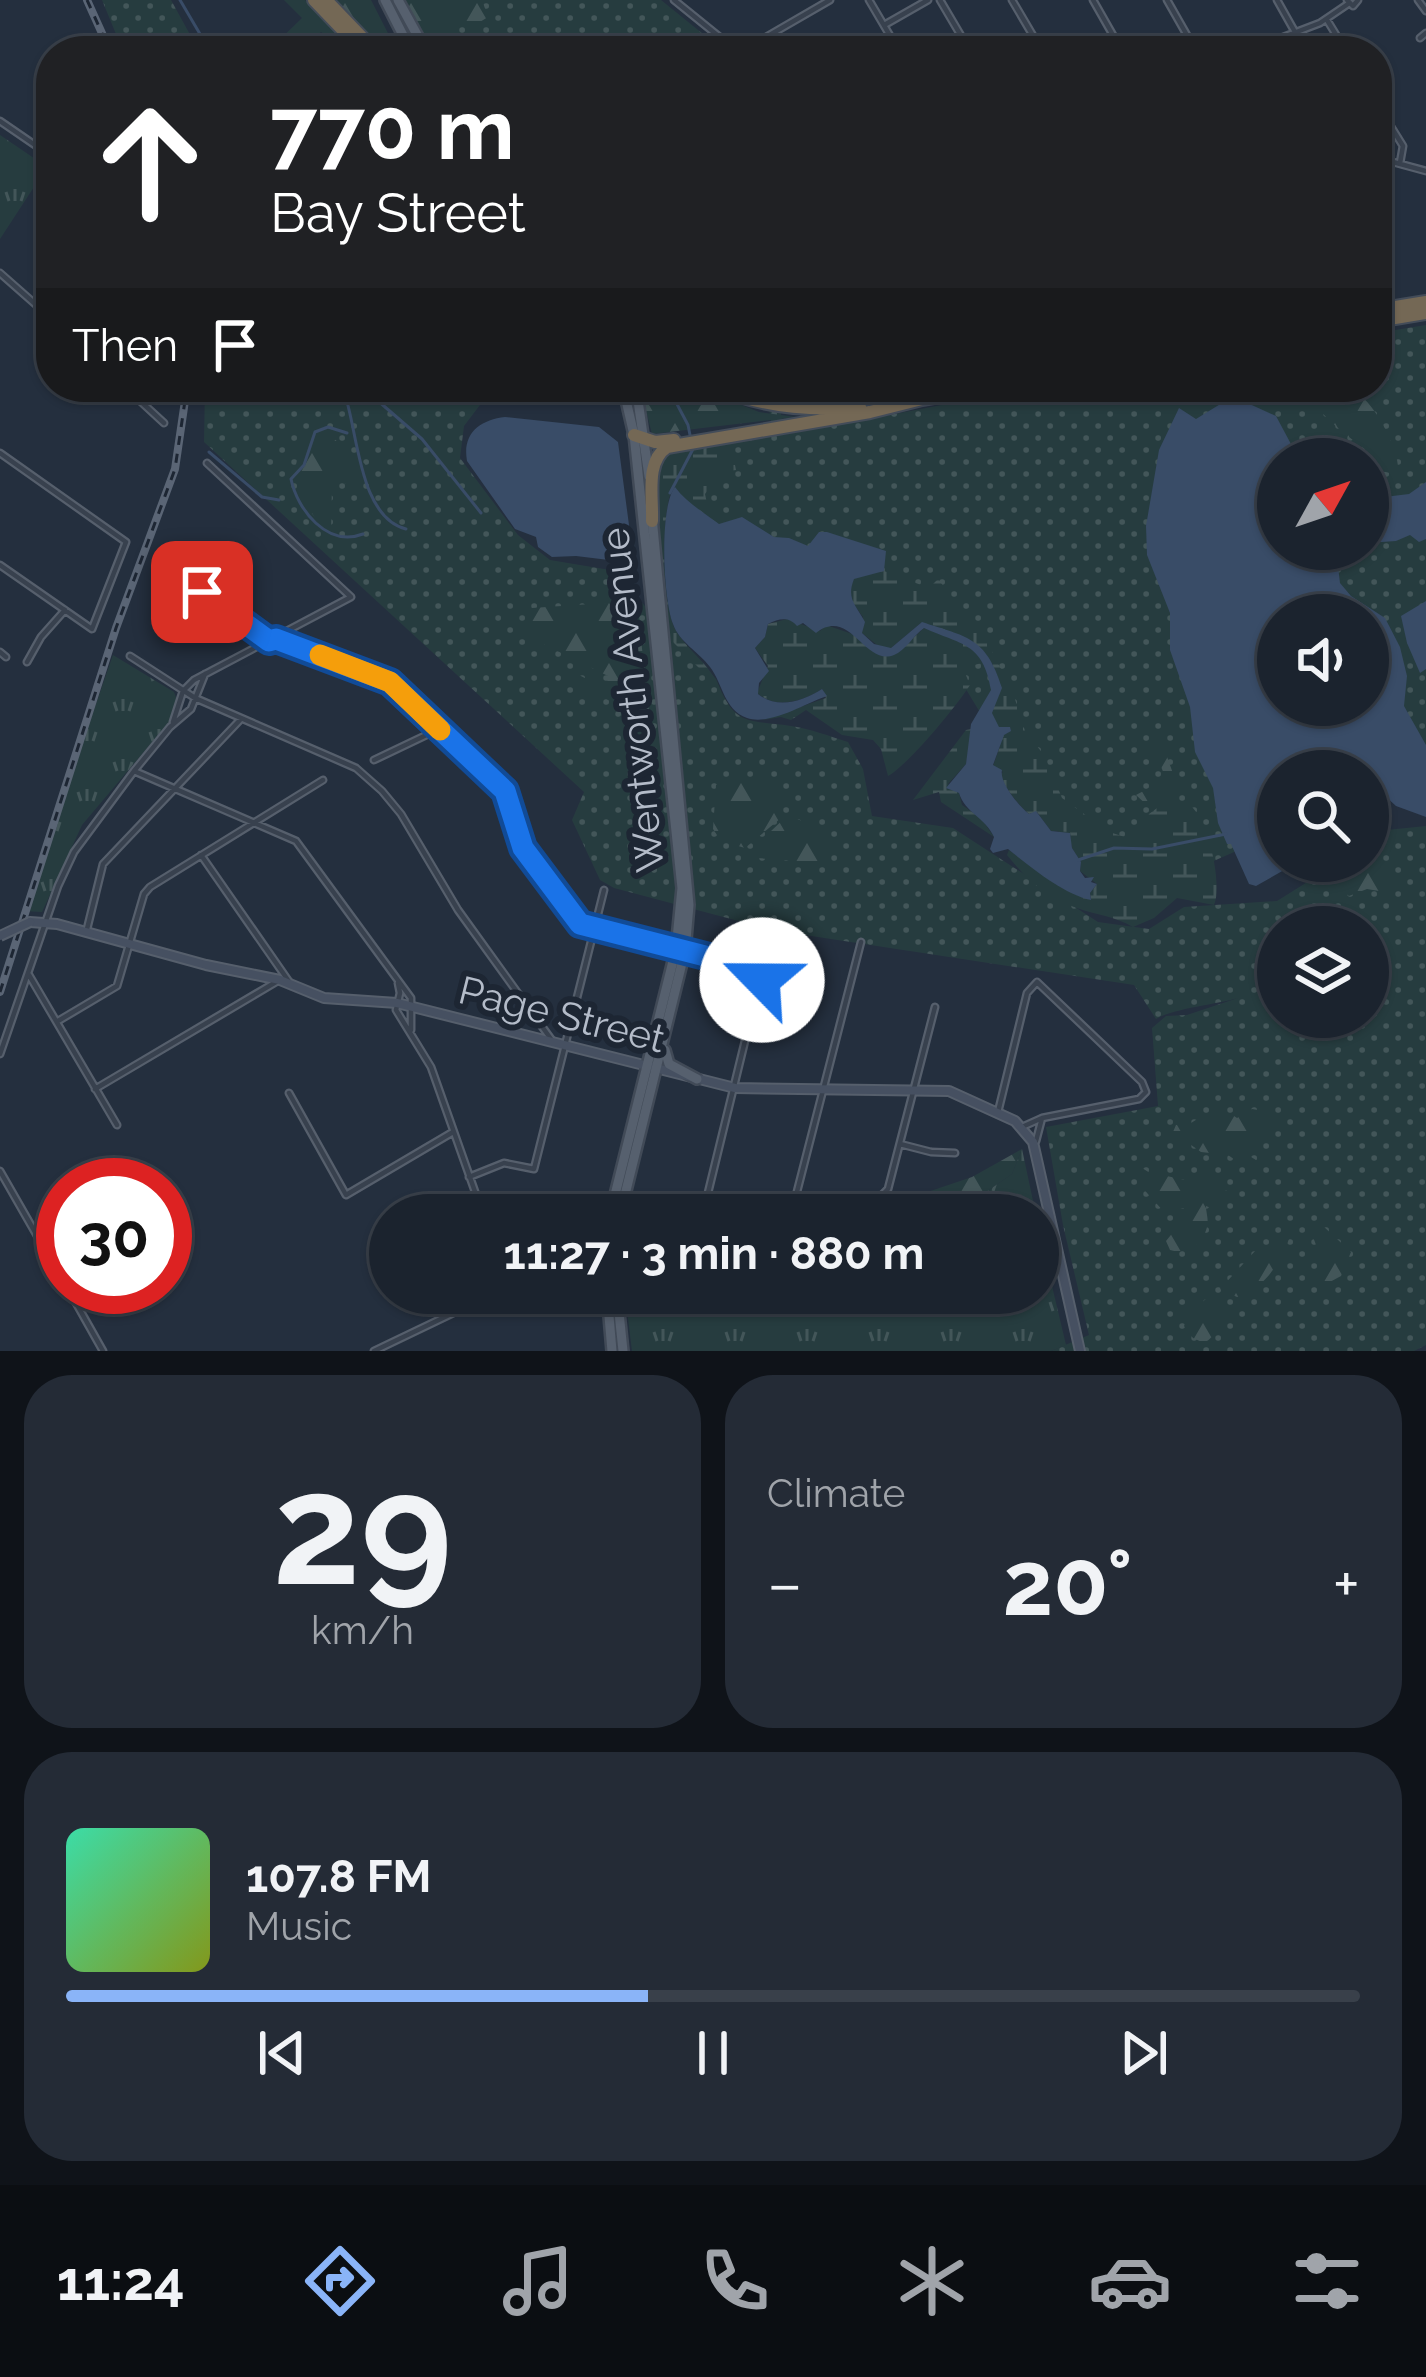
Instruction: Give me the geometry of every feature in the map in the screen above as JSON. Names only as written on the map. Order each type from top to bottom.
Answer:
[{"type":"highway","points":[[314,0],[349,36]]},
{"type":"highway","points":[[326,0],[361,36]]},
{"type":"highway","points":[[1392,308],[1426,302]]},
{"type":"highway","points":[[1392,319],[1426,313]]},
{"type":"highway","points":[[798,402],[827,410],[871,402]]},
{"type":"highway","points":[[640,438],[686,441],[775,430],[885,402]]},
{"type":"highway","points":[[652,521],[655,458],[667,447],[686,441]]},
{"type":"main road","points":[[385,0],[403,36]]},
{"type":"main road","points":[[398,0],[418,36]]},
{"type":"main road","name":"Wentworth Avenue","points":[[624,1194],[651,1068],[668,1021],[689,905],[652,521],[631,402]]},
{"type":"main road","name":"Wentworth Avenue","points":[[616,1194],[680,950],[682,888],[640,438]]},
{"type":"main road","name":"Page Street","points":[[0,936],[29,922],[45,922],[280,980],[324,998],[413,1007],[735,1088],[949,1091],[1022,1127]]},
{"type":"main road","points":[[668,1021],[666,1060],[698,1079]]},
{"type":"main road","points":[[1022,1127],[1036,1150],[1080,1351]]},
{"type":"main road","points":[[609,1314],[612,1351]]},
{"type":"main road","points":[[619,1314],[623,1351]]},
{"type":"street","points":[[674,0],[721,36]]},
{"type":"street","points":[[766,36],[830,0]]},
{"type":"street","points":[[868,0],[890,36]]},
{"type":"street","points":[[884,25],[928,0]]},
{"type":"street","points":[[940,0],[961,36]]},
{"type":"street","points":[[1012,0],[1033,36]]},
{"type":"street","points":[[1093,0],[1113,36]]},
{"type":"street","points":[[1167,0],[1187,36]]},
{"type":"street","points":[[1277,0],[1295,33]]},
{"type":"street","points":[[1288,36],[1326,20],[1348,2],[1355,6],[1358,0]]},
{"type":"street","points":[[1418,0],[1426,11]]},
{"type":"street","points":[[1326,20],[1336,36]]},
{"type":"street","points":[[0,121],[36,146]]},
{"type":"street","points":[[1392,128],[1403,146],[1400,163]]},
{"type":"street","points":[[1392,164],[1426,171]]},
{"type":"street","points":[[0,272],[36,304]]},
{"type":"street","points":[[141,402],[164,423]]},
{"type":"street","points":[[0,453],[126,542],[92,629],[0,565]]},
{"type":"street","points":[[170,727],[183,691],[205,674],[351,597],[207,463]]},
{"type":"street","points":[[157,559],[272,640],[390,682],[505,791],[523,848],[570,914],[594,928],[764,971]]},
{"type":"street","points":[[27,662],[64,610]]},
{"type":"street","points":[[130,656],[195,698],[326,752],[356,768],[382,790],[458,910],[560,1046]]},
{"type":"street","points":[[0,1054],[74,852],[88,827],[170,727],[191,709],[205,674]]},
{"type":"street","points":[[86,933],[103,864],[241,718]]},
{"type":"street","points":[[374,760],[439,729]]},
{"type":"street","points":[[134,771],[296,841],[411,998],[411,1030]]},
{"type":"street","points":[[58,1021],[117,986],[144,894],[323,780]]},
{"type":"street","points":[[201,855],[291,984]]},
{"type":"street","points":[[469,1178],[504,1163],[534,1168],[560,1046],[604,890]]},
{"type":"street","points":[[708,1194],[772,930]]},
{"type":"street","points":[[796,1194],[861,942]]},
{"type":"street","points":[[29,975],[117,1125]]},
{"type":"street","points":[[395,978],[400,993],[398,1013],[431,1067],[477,1194]]},
{"type":"street","points":[[95,1089],[280,980]]},
{"type":"street","points":[[998,1112],[1027,993],[1034,983],[1045,986],[1142,1082],[1146,1092],[1138,1099],[1042,1118],[1022,1127]]},
{"type":"street","points":[[885,1194],[934,1007]]},
{"type":"street","points":[[289,1093],[346,1196],[453,1132]]},
{"type":"street","points":[[1036,1150],[1042,1118]]},
{"type":"street","points":[[900,1144],[955,1153]]},
{"type":"street","points":[[0,1171],[36,1234]]},
{"type":"street","points":[[82,1314],[104,1351]]},
{"type":"street","points":[[374,1351],[453,1314]]},
{"type":"green space","points":[[102,0],[171,0],[191,36],[117,36]]},
{"type":"green space","points":[[284,0],[305,0],[340,36],[321,32],[283,36],[302,18]]},
{"type":"green space","points":[[335,0],[371,0],[389,36],[367,36]]},
{"type":"green space","points":[[405,0],[482,0],[488,17],[475,25],[458,21],[447,26],[455,36],[425,36]]},
{"type":"green space","points":[[426,0],[661,0],[705,36],[449,36]]},
{"type":"green space","points":[[0,135],[36,160],[36,184],[0,239]]},
{"type":"green space","points":[[1426,325],[1426,758],[1389,690],[1389,594],[1340,594],[1331,570],[1389,570],[1389,438],[1277,438],[1271,426],[1270,438],[1257,438],[1257,570],[1264,570],[1263,594],[1257,594],[1250,845],[1125,900],[1042,814],[920,622],[679,534],[705,445],[773,436],[768,402],[779,402],[784,435],[957,402],[1392,402],[1392,331]]},
{"type":"green space","points":[[205,402],[482,402],[464,426],[460,458],[518,535],[550,560],[610,570],[716,679],[736,714],[848,742],[863,769],[872,816],[953,828],[1098,922],[1149,929],[1184,907],[1277,901],[1307,882],[1389,882],[1389,830],[1426,826],[1426,1345],[1414,1351],[1051,1351],[1089,1335],[1046,1127],[1158,1106],[1152,1028],[1166,1016],[1187,1015],[1238,998],[1163,1015],[1156,1019],[1134,985],[772,930],[614,888],[600,880],[572,820],[584,792],[204,442]]},
{"type":"green space","points":[[644,402],[734,402],[759,412],[796,417],[652,434]]},
{"type":"green space","points":[[1320,402],[1367,402],[1391,441],[1398,468],[1389,473],[1389,438],[1350,438],[1349,431],[1343,433],[1322,413]]},
{"type":"green space","points":[[328,434],[365,464],[362,485],[332,482],[331,534],[303,501],[296,477],[308,435]]},
{"type":"green space","points":[[737,443],[732,450],[736,470],[722,472],[705,494],[708,508],[723,523],[672,489],[666,518],[665,581],[671,617],[680,637],[720,689],[669,638],[656,462],[674,449]]},
{"type":"green space","points":[[633,568],[656,772],[636,710],[579,689],[579,675],[606,689],[608,676],[521,633],[532,608],[621,602],[623,573]]},
{"type":"green space","points":[[884,571],[929,588],[938,579],[990,647],[1025,731],[1044,755],[1062,798],[1109,832],[1138,841],[1149,814],[1168,800],[1186,803],[1195,811],[1212,851],[1217,882],[1214,905],[1177,898],[1154,918],[1133,927],[1056,899],[1022,872],[1007,855],[1009,850],[1091,900],[1097,884],[1080,871],[1070,832],[1051,831],[1037,812],[1029,814],[1005,785],[999,775],[1003,772],[993,766],[1010,727],[999,727],[992,713],[1000,681],[977,646],[922,622],[891,648],[881,648],[862,633],[863,617],[850,599],[853,579]]},
{"type":"green space","points":[[787,619],[820,631],[826,625],[855,635],[886,656],[897,653],[924,628],[967,644],[982,663],[970,666],[965,673],[970,685],[963,695],[919,748],[888,776],[881,749],[873,740],[842,735],[806,710],[791,720],[763,720],[826,698],[822,689],[790,702],[757,693],[768,666],[755,648],[768,624]]},
{"type":"green space","points":[[113,655],[174,692],[178,703],[170,721],[82,825],[42,912],[24,911]]},
{"type":"green space","points":[[972,729],[966,764],[948,784],[994,837],[941,802],[939,792],[913,800],[966,730]]},
{"type":"green space","points":[[1161,740],[1175,779],[1174,793],[1149,807],[1136,795],[1166,779],[1152,744]]},
{"type":"green space","points":[[736,775],[775,781],[782,789],[781,818],[745,848],[721,841],[713,829],[716,785]]},
{"type":"green space","points":[[787,816],[813,828],[828,843],[831,849],[822,863],[757,858],[752,849]]},
{"type":"green space","points":[[1389,874],[1399,887],[1391,893],[1367,889],[1349,896],[1333,884],[1325,886],[1324,882],[1389,882]]},
{"type":"green space","points":[[1252,1109],[1264,1111],[1271,1124],[1262,1139],[1245,1148],[1246,1154],[1261,1163],[1251,1171],[1228,1155],[1201,1152],[1173,1132],[1176,1125],[1207,1113],[1237,1118]]},
{"type":"green space","points":[[1022,1149],[1012,1174],[983,1194],[922,1194],[972,1177]]},
{"type":"green space","points":[[1022,1149],[1032,1194],[983,1194],[1012,1174]]},
{"type":"green space","points":[[1155,1167],[1163,1170],[1162,1175],[1190,1181],[1205,1172],[1219,1180],[1230,1196],[1216,1210],[1206,1206],[1205,1233],[1188,1249],[1170,1250],[1166,1241],[1187,1215],[1184,1208],[1165,1213],[1139,1184],[1136,1174],[1142,1168],[1150,1173]]},
{"type":"green space","points":[[1323,1226],[1351,1252],[1341,1276],[1328,1283],[1318,1281],[1316,1272],[1321,1258],[1313,1237]]},
{"type":"green space","points":[[1292,1229],[1279,1260],[1257,1287],[1237,1297],[1220,1289],[1256,1250],[1270,1250]]},
{"type":"green space","points":[[1208,1297],[1222,1307],[1222,1313],[1215,1332],[1204,1343],[1184,1326],[1190,1313]]},
{"type":"green space","points":[[627,1314],[1059,1314],[1066,1345],[1051,1351],[632,1351]]},
{"type":"water","points":[[1245,402],[1276,416],[1288,438],[1257,438],[1257,570],[1338,570],[1340,583],[1349,594],[1257,594],[1257,726],[1389,726],[1389,626],[1407,676],[1404,706],[1426,745],[1426,817],[1389,800],[1389,750],[1257,750],[1257,882],[1263,882],[1256,886],[1249,884],[1218,823],[1213,788],[1195,752],[1190,707],[1170,650],[1170,613],[1147,555],[1146,526],[1159,450],[1179,408],[1196,419],[1222,403]]},
{"type":"water","points":[[505,417],[599,427],[618,442],[629,525],[625,562],[552,557],[538,547],[536,537],[515,529],[467,461],[466,451],[475,430]]},
{"type":"water","points":[[1426,482],[1426,539],[1419,542],[1410,535],[1389,542],[1389,496],[1409,494]]},
{"type":"water","points":[[675,487],[719,524],[742,517],[774,537],[808,546],[819,532],[827,532],[886,551],[884,571],[854,579],[851,592],[865,622],[862,633],[874,644],[891,648],[922,622],[981,648],[1002,688],[992,713],[999,727],[1011,731],[1004,735],[993,765],[1002,770],[1006,787],[1029,814],[1036,811],[1051,831],[1070,833],[1080,871],[1085,878],[1094,877],[1091,882],[1097,884],[1091,900],[1059,886],[1008,849],[993,853],[990,830],[959,793],[946,788],[966,764],[971,724],[991,690],[982,662],[959,642],[924,628],[898,653],[884,656],[838,627],[816,633],[803,623],[776,621],[768,624],[755,648],[769,671],[759,683],[758,694],[782,703],[822,689],[827,696],[766,719],[747,718],[733,709],[710,667],[676,630],[670,611],[665,532]]},
{"type":"water","points":[[1426,601],[1426,669],[1420,673],[1401,616]]},
{"type":"waterway","points":[[180,0],[201,36]]},
{"type":"waterway","points":[[347,402],[369,490],[390,521],[406,529]]},
{"type":"waterway","points":[[379,402],[422,439],[481,513]]},
{"type":"waterway","points":[[676,402],[691,440]]},
{"type":"waterway","points":[[347,433],[328,427],[315,432],[304,465],[291,479],[307,513],[326,531],[337,536],[363,534]]},
{"type":"waterway","points":[[670,493],[693,449]]},
{"type":"waterway","points":[[209,452],[262,497],[279,500]]},
{"type":"waterway","points":[[1078,860],[1114,848],[1152,849],[1226,834]]},
{"type":"railway","points":[[87,0],[103,36]]},
{"type":"railway","points":[[0,992],[116,628],[175,469],[185,402]]},
{"type":"slow traffic","points":[[320,655],[390,682],[440,730]]},
{"type":"route","points":[[202,592],[269,641],[276,639],[390,682],[505,791],[523,848],[580,924],[764,971],[762,980]]}]
